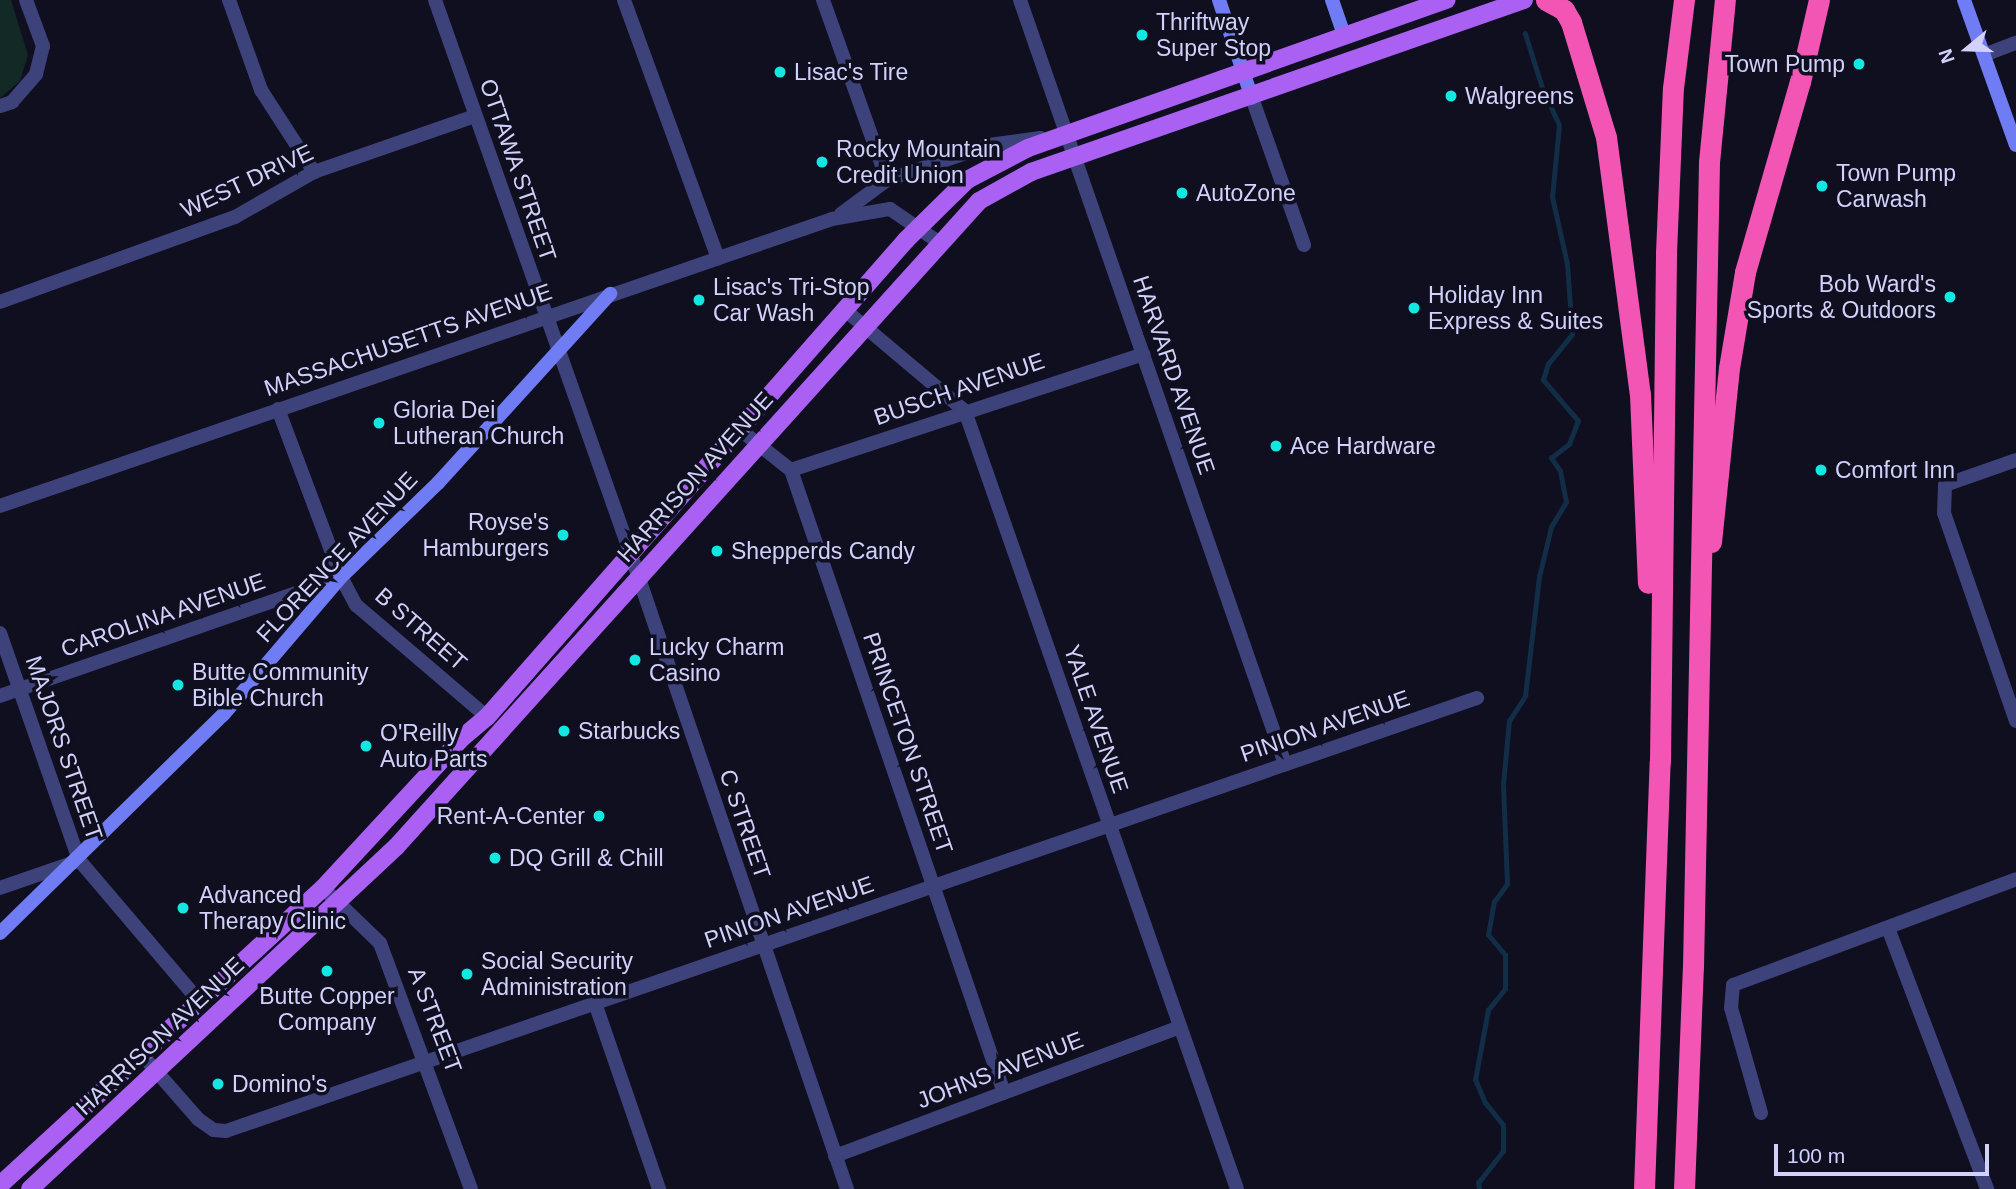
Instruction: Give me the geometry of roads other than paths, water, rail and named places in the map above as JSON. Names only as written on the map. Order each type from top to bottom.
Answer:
[{"type":"highway","points":[[1546,0],[1564,10],[1571,22],[1592,79],[1622,232],[1646,471],[1648,604],[1660,761]]},
{"type":"highway","points":[[1644,1189],[1660,761],[1666,253],[1673,88],[1684,0]]},
{"type":"highway","points":[[1684,1189],[1693,967],[1697,620],[1709,162],[1725,0]]},
{"type":"highway","points":[[1697,620],[1745,272],[1797,94],[1819,0]]},
{"type":"main road","name":"HARRISON AVENUE","points":[[0,1185],[323,888],[463,737],[487,717],[919,226],[967,180],[996,163],[1067,134],[1244,74],[1447,0]]},
{"type":"main road","name":"HARRISON AVENUE","points":[[30,1189],[340,904],[502,733],[757,444],[979,201],[1031,172],[1252,98],[1524,0]]},
{"type":"street","points":[[0,106],[12,102],[36,74],[43,46],[26,0]]},
{"type":"street","points":[[229,0],[261,90],[314,172]]},
{"type":"street","name":"OTTAWA STREET","points":[[435,0],[630,552]]},
{"type":"street","points":[[624,0],[718,258]]},
{"type":"street","points":[[823,0],[887,180]]},
{"type":"street","name":"HARVARD AVENUE","points":[[1020,0],[1285,764]]},
{"type":"street","points":[[1219,0],[1304,245]]},
{"type":"street","points":[[1332,0],[1345,37]]},
{"type":"street","points":[[1964,0],[2016,145]]},
{"type":"street","points":[[1984,55],[2016,43]]},
{"type":"street","name":"WEST DRIVE","points":[[0,302],[234,217],[314,172],[475,116]]},
{"type":"street","name":"MASSACHUSETTS AVENUE","points":[[832,219],[887,180],[989,145],[1067,134]]},
{"type":"street","name":"MASSACHUSETTS AVENUE","points":[[0,506],[832,219],[890,209],[919,226],[940,243]]},
{"type":"street","name":"FLORENCE AVENUE","points":[[0,933],[79,860],[223,715],[341,577],[438,483],[557,348],[610,294]]},
{"type":"street","points":[[845,310],[965,411]]},
{"type":"street","name":"BUSCH AVENUE","points":[[791,470],[1143,354]]},
{"type":"street","name":"B STREET","points":[[278,409],[341,577],[356,605],[487,717]]},
{"type":"street","name":"YALE AVENUE","points":[[965,411],[1237,1189]]},
{"type":"street","points":[[739,429],[791,470]]},
{"type":"street","points":[[2016,460],[1945,485],[1944,513],[2016,721]]},
{"type":"street","name":"PRINCETON STREET","points":[[791,470],[1004,1093]]},
{"type":"street","name":"C STREET","points":[[630,552],[835,1156],[842,1188]]},
{"type":"street","name":"CAROLINA AVENUE","points":[[0,695],[341,577]]},
{"type":"street","name":"MAJORS STREET","points":[[0,633],[79,860],[200,1002]]},
{"type":"street","name":"PINION AVENUE","points":[[142,1055],[198,1119],[214,1130],[226,1131],[1477,698]]},
{"type":"street","points":[[0,888],[79,860]]},
{"type":"street","points":[[1761,1113],[1731,1009],[1733,985],[2016,879]]},
{"type":"street","name":"A STREET","points":[[323,888],[380,943],[428,1061],[471,1189]]},
{"type":"street","points":[[1888,928],[1986,1189]]},
{"type":"street","points":[[595,1003],[659,1189]]},
{"type":"street","name":"JOHNS AVENUE","points":[[835,1156],[1180,1027]]},
{"type":"waterway","points":[[1479,1189],[1478,1183],[1503,1151],[1503,1125],[1485,1103],[1475,1080],[1488,1010],[1505,989],[1505,955],[1488,935],[1494,902],[1507,884],[1503,784],[1509,721],[1525,696],[1539,577],[1551,527],[1566,502],[1560,471],[1551,458],[1569,444],[1578,421],[1543,380],[1548,364],[1572,334],[1567,264],[1552,197],[1559,125],[1543,91],[1525,34]]},
{"type":"place","name":"Thriftway Super Stop","points":[[1142,35]]},
{"type":"place","name":"Town Pump","points":[[1859,64]]},
{"type":"place","name":"Lisac's Tire","points":[[780,72]]},
{"type":"place","name":"Walgreens","points":[[1451,96]]},
{"type":"place","name":"Rocky Mountain Credit Union","points":[[822,162]]},
{"type":"place","name":"Town Pump Carwash","points":[[1822,186]]},
{"type":"place","name":"AutoZone","points":[[1182,193]]},
{"type":"place","name":"Bob Ward's Sports & Outdoors","points":[[1950,297]]},
{"type":"place","name":"Lisac's Tri-Stop Car Wash","points":[[699,300]]},
{"type":"place","name":"Holiday Inn Express & Suites","points":[[1414,308]]},
{"type":"place","name":"Gloria Dei Lutheran Church","points":[[379,423]]},
{"type":"place","name":"Ace Hardware","points":[[1276,446]]},
{"type":"place","name":"Comfort Inn","points":[[1821,470]]},
{"type":"place","name":"Royse's Hamburgers","points":[[563,535]]},
{"type":"place","name":"Shepperds Candy","points":[[717,551]]},
{"type":"place","name":"Lucky Charm Casino","points":[[635,660]]},
{"type":"place","name":"Butte Community Bible Church","points":[[178,685]]},
{"type":"place","name":"Starbucks","points":[[564,731]]},
{"type":"place","name":"O'Reilly Auto Parts","points":[[366,746]]},
{"type":"place","name":"Rent-A-Center","points":[[599,816]]},
{"type":"place","name":"DQ Grill & Chill","points":[[495,858]]},
{"type":"place","name":"Advanced Therapy Clinic","points":[[183,908]]},
{"type":"place","name":"Butte Copper Company","points":[[327,971]]},
{"type":"place","name":"Social Security Administration","points":[[467,974]]},
{"type":"place","name":"Domino's","points":[[218,1084]]}]
